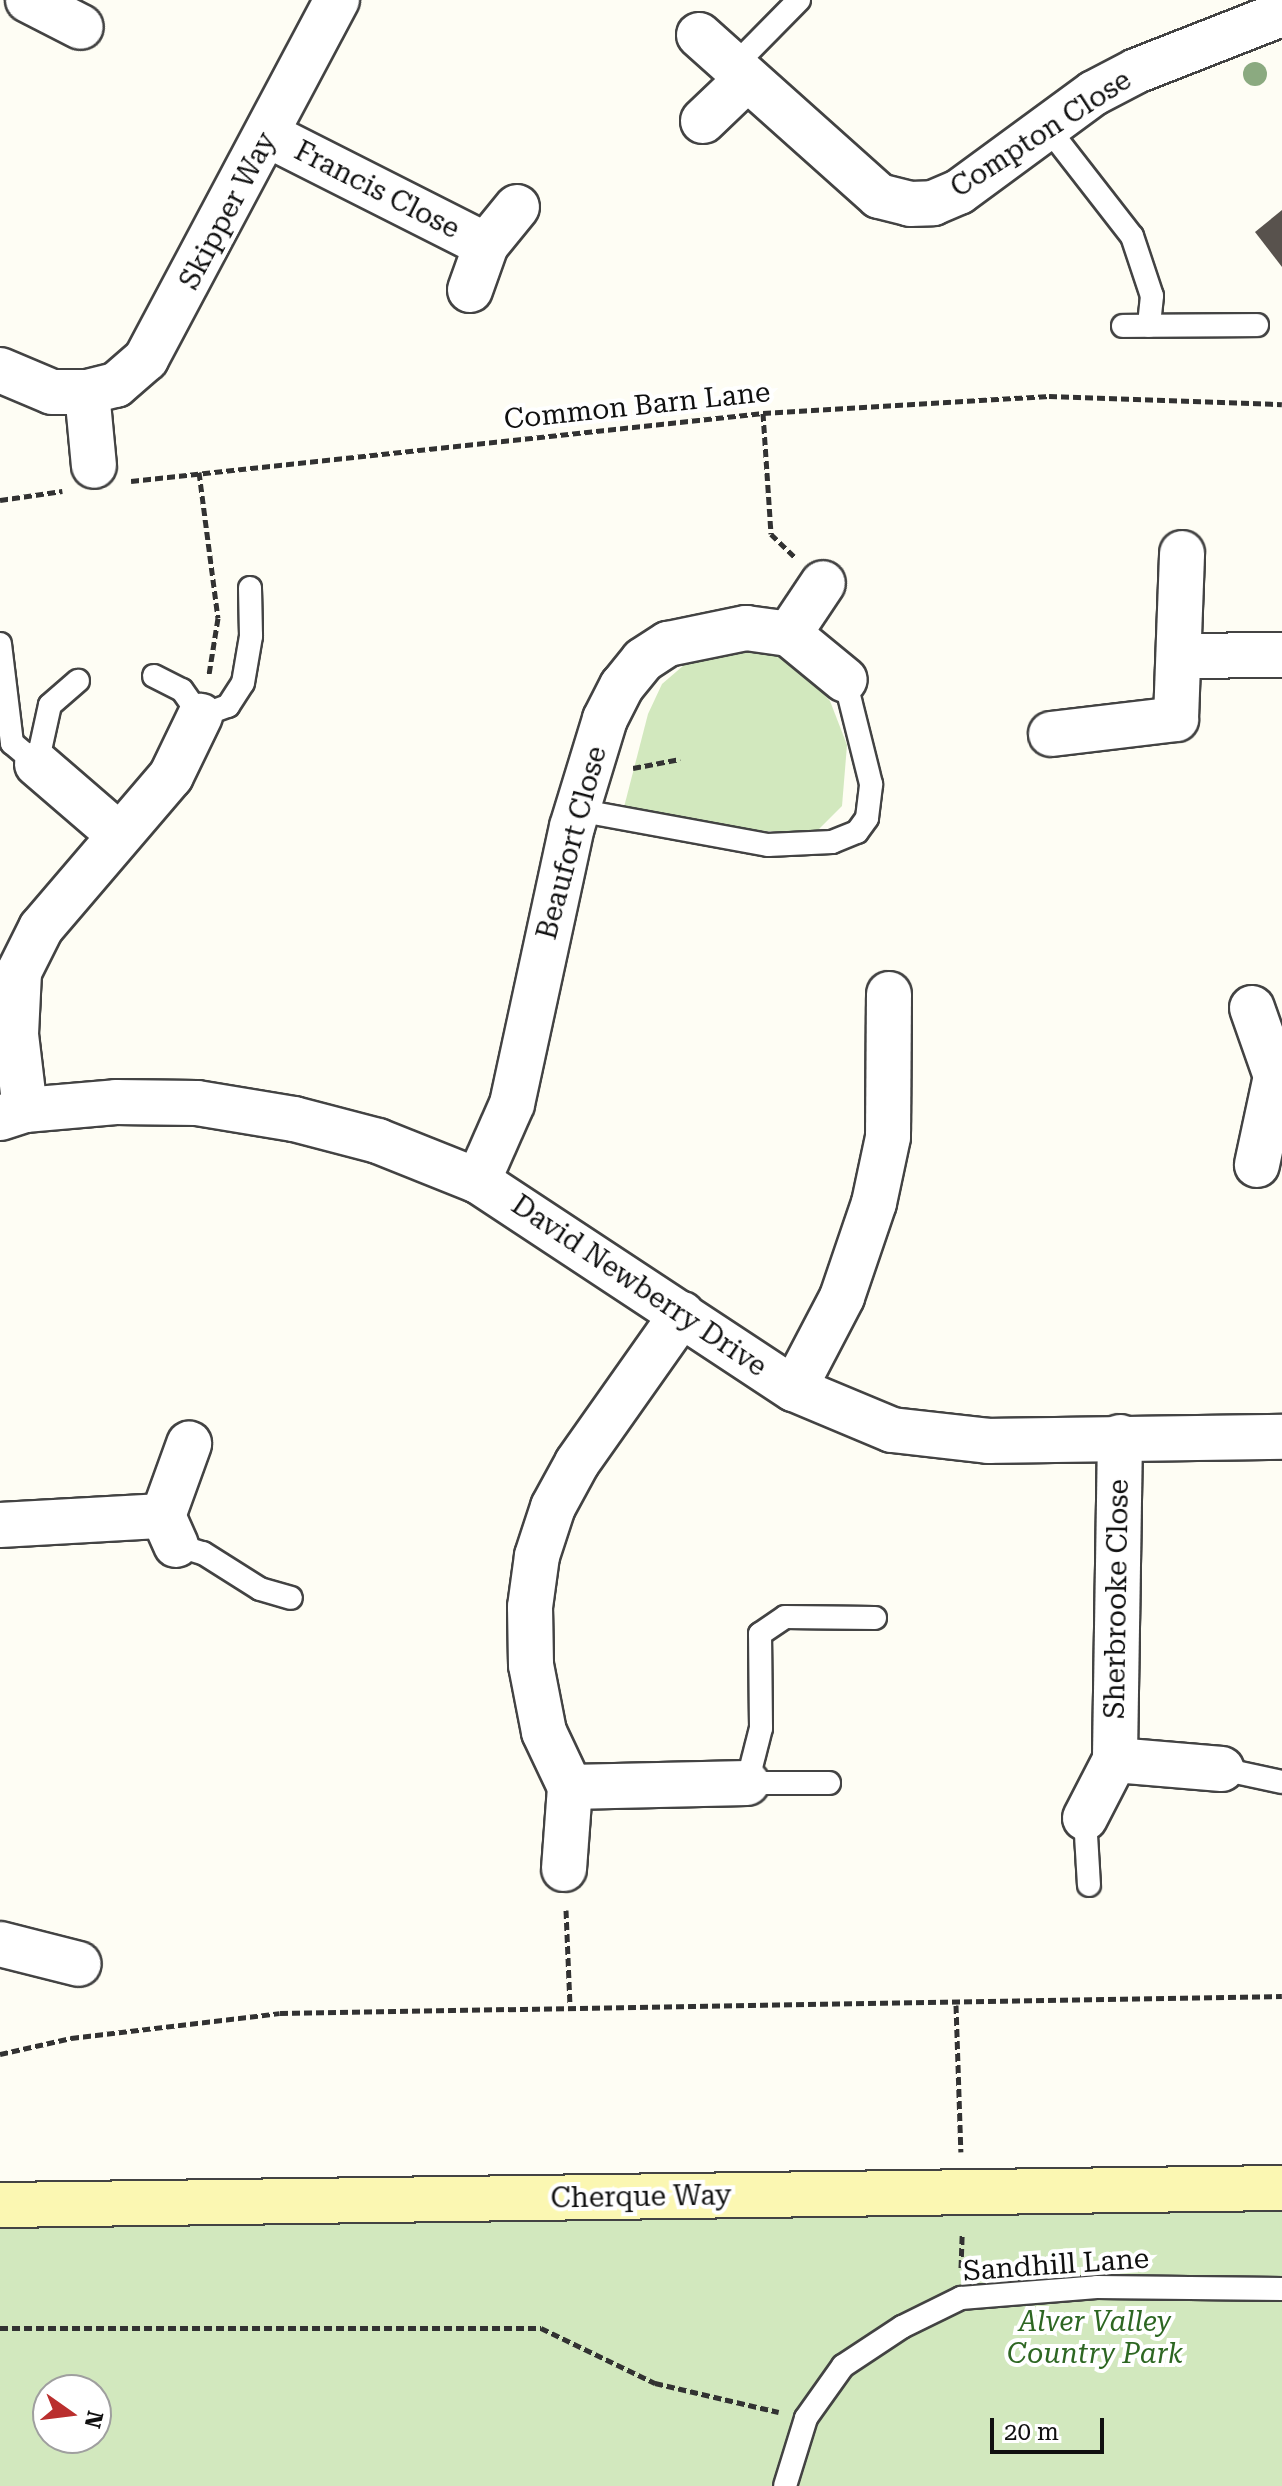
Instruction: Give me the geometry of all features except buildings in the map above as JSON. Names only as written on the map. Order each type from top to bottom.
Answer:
[{"type":"street","points":[[28,0],[81,27]]},
{"type":"street","name":"Skipper Way","points":[[0,370],[52,392],[87,392],[116,385],[146,359],[268,135],[337,0]]},
{"type":"street","name":"Compton Close","points":[[699,35],[879,196],[910,204],[933,203],[959,192],[1047,127],[1136,71],[1275,16]]},
{"type":"street","points":[[703,121],[740,73]]},
{"type":"street","name":"Francis Close","points":[[268,135],[486,245]]},
{"type":"street","name":"Francis Close","points":[[470,290],[486,245],[517,207]]},
{"type":"street","points":[[87,392],[97,479]]},
{"type":"street","points":[[1051,734],[1176,719],[1181,656],[1182,553]]},
{"type":"street","points":[[823,583],[789,634],[845,680]]},
{"type":"street","name":"Beaufort Close","points":[[478,1181],[512,1104],[577,810],[605,719],[643,660],[668,644],[706,632],[746,628],[789,634]]},
{"type":"street","points":[[1181,656],[1282,655]]},
{"type":"street","points":[[12,1114],[19,972],[41,928],[118,834],[171,776],[200,716]]},
{"type":"street","points":[[37,764],[118,834]]},
{"type":"street","points":[[794,1389],[842,1297],[874,1203],[888,1137],[889,994]]},
{"type":"street","points":[[1252,1008],[1279,1076],[1257,1165]]},
{"type":"street","name":"David Newberry Drive","points":[[12,1114],[116,1102],[197,1103],[294,1119],[378,1141],[478,1181],[794,1389],[892,1430],[940,1438],[1282,1437]]},
{"type":"street","points":[[564,1869],[570,1787],[544,1732],[531,1665],[530,1607],[537,1556],[553,1507],[577,1463],[682,1314]]},
{"type":"street","name":"Sherbrooke Close","points":[[1085,1818],[1115,1760],[1120,1437]]},
{"type":"street","points":[[0,1525],[169,1530],[189,1444]]},
{"type":"street","name":"Sherbrooke Close","points":[[1115,1760],[1222,1769]]},
{"type":"street","points":[[570,1787],[747,1783]]},
{"type":"street","points":[[0,1944],[79,1964]]},
{"type":"street","name":"Cherque Way","points":[[0,2205],[1282,2188]]},
{"type":"lane","points":[[740,73],[799,0]]},
{"type":"lane","points":[[1047,127],[1132,236],[1152,296],[1149,326]]},
{"type":"lane","points":[[1123,326],[1257,325]]},
{"type":"lane","points":[[154,676],[182,690],[200,716],[228,706],[243,683],[251,636],[250,588]]},
{"type":"lane","points":[[0,644],[12,743],[37,764],[50,705],[78,681]]},
{"type":"lane","points":[[577,810],[768,845],[832,842],[857,832],[867,818],[871,784],[845,680]]},
{"type":"lane","points":[[169,1530],[260,1589],[291,1598]]},
{"type":"lane","points":[[829,1783],[747,1783],[761,1728],[760,1634],[785,1617],[875,1618]]},
{"type":"lane","name":"Sherbrooke Close","points":[[1222,1769],[1282,1782]]},
{"type":"lane","points":[[1085,1818],[1089,1885]]},
{"type":"lane","name":"Sandhill Lane","points":[[785,2486],[806,2418],[843,2366],[902,2327],[961,2298],[1097,2287],[1282,2289]]},
{"type":"path","name":"Common Barn Lane","points":[[0,500],[97,479],[199,472],[763,413],[1049,396],[1282,404]]},
{"type":"path","points":[[763,413],[771,534],[823,583]]},
{"type":"path","points":[[199,472],[218,618],[200,716]]},
{"type":"path","points":[[564,1869],[570,2005]]},
{"type":"path","points":[[0,2054],[71,2038],[280,2013],[570,2005],[956,2005],[1282,1996]]},
{"type":"path","points":[[956,2005],[962,2193],[961,2298]]},
{"type":"path","points":[[0,2328],[541,2328],[655,2383],[806,2418]]},
{"type":"green space","points":[[740,642],[788,655],[830,701],[847,745],[842,806],[815,833],[721,829],[623,811],[648,714],[662,684],[691,659]]},
{"type":"green space","name":"Alver Valley Country Park","points":[[1282,2188],[1282,2486],[0,2486],[0,2205]]}]
